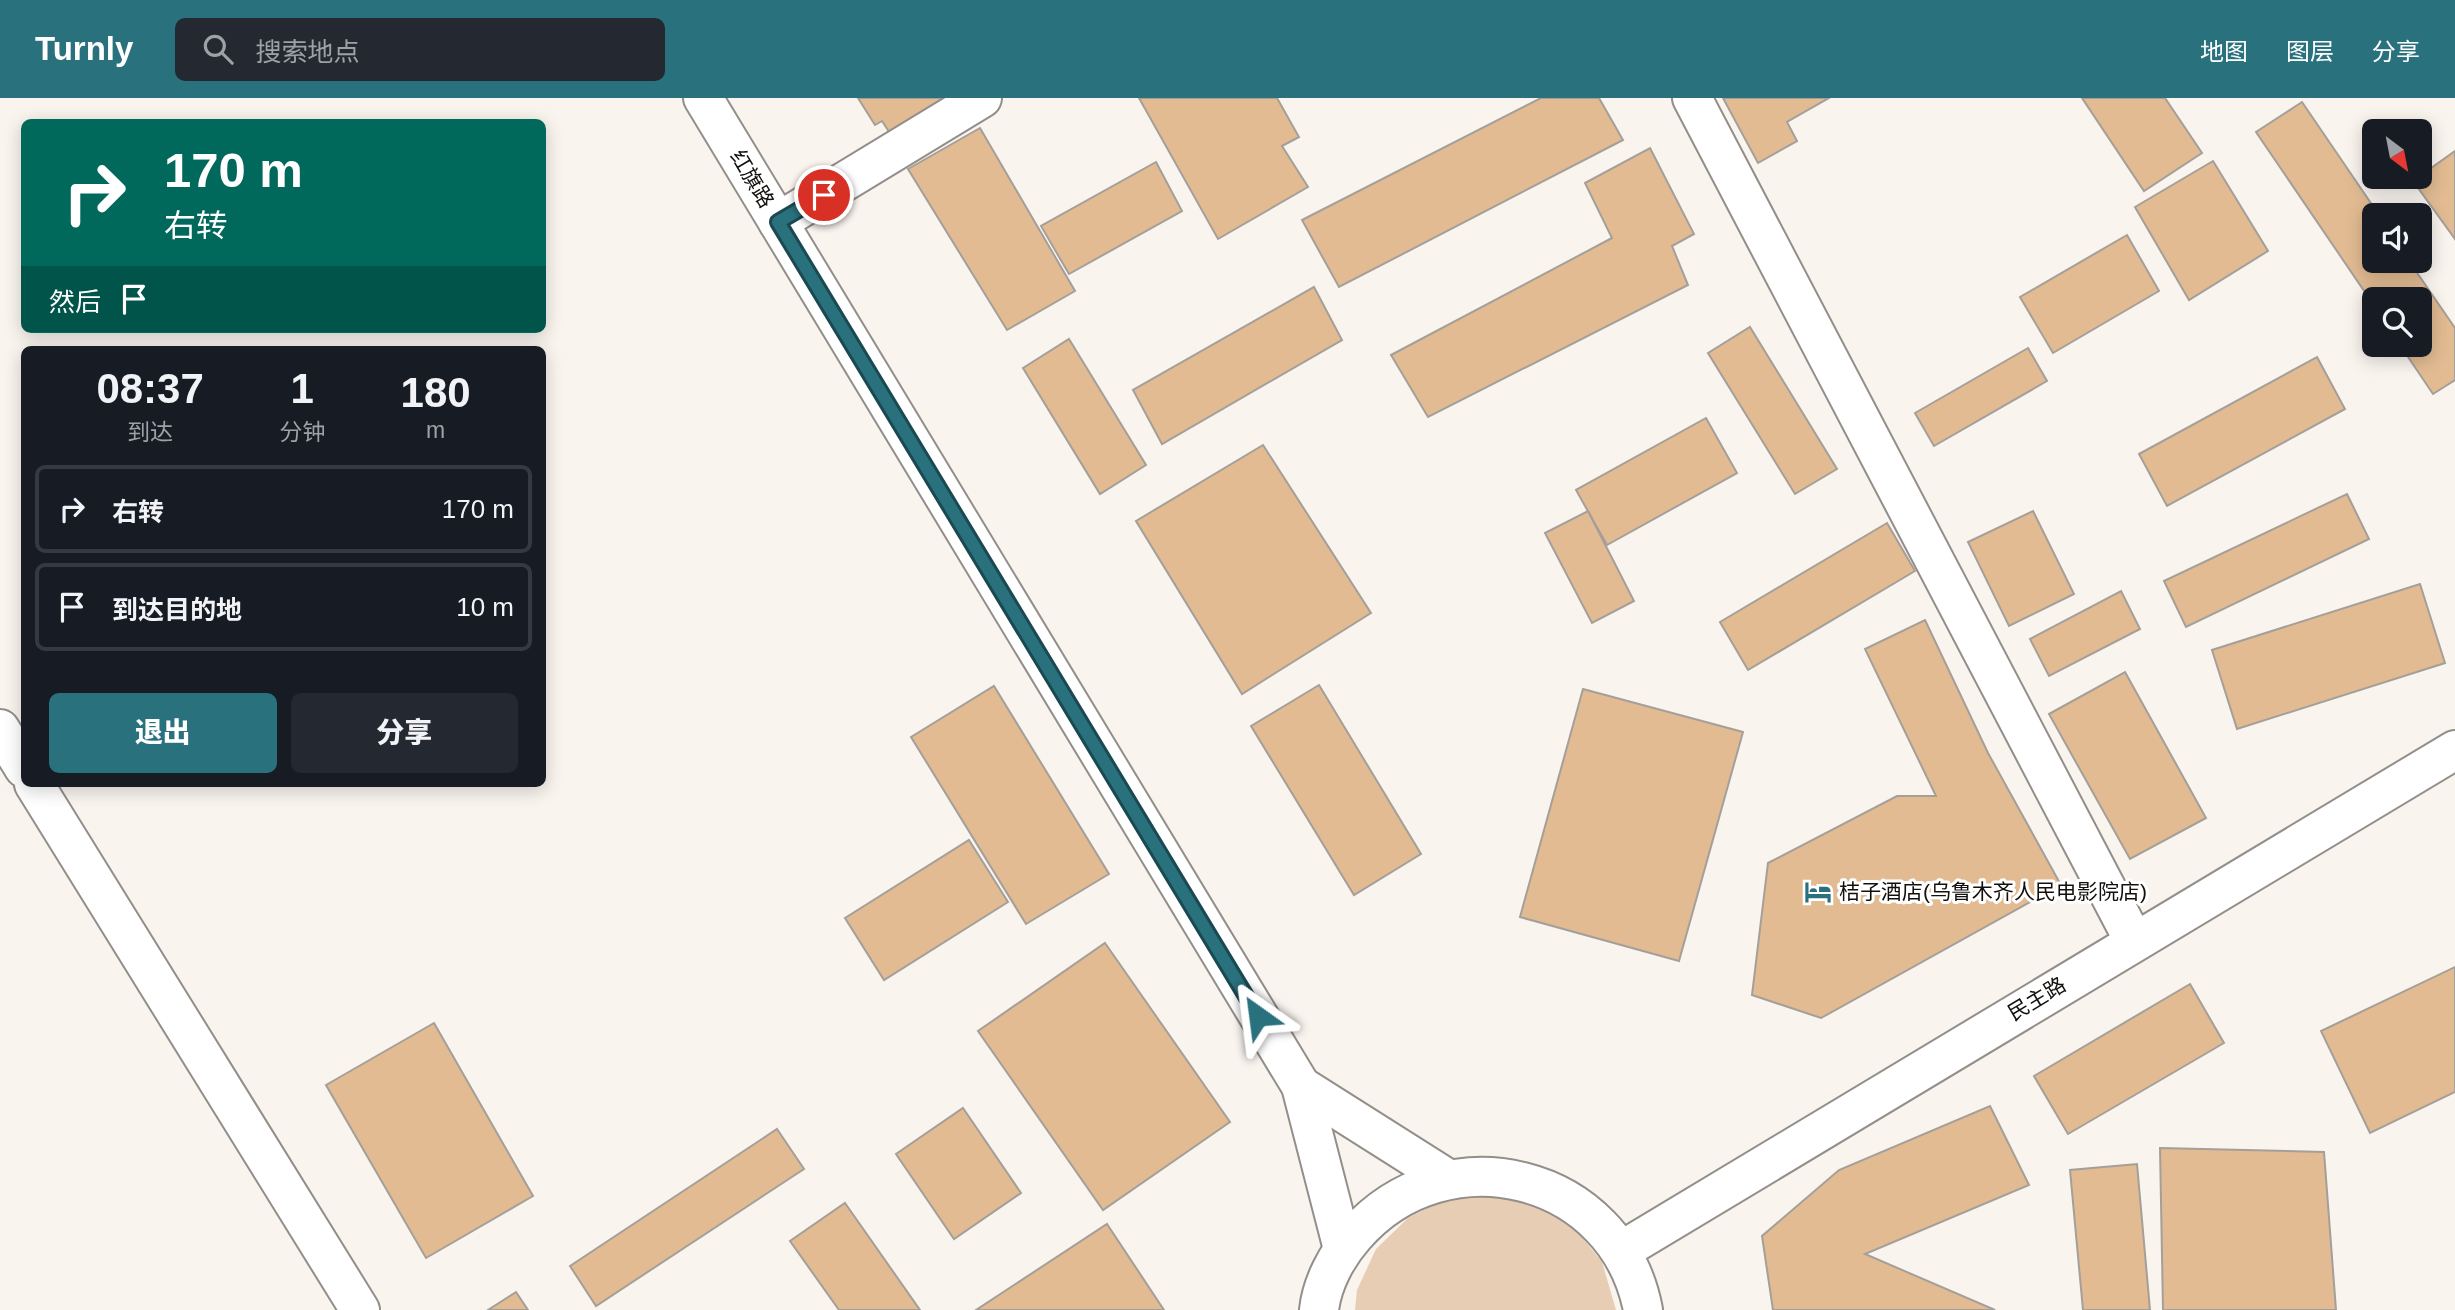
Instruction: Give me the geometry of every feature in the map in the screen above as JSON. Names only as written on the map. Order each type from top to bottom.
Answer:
[{"type":"street","name":"红旗路","points":[[703,98],[1301,1086]]},
{"type":"street","points":[[778,222],[982,98]]},
{"type":"street","points":[[1692,98],[2134,941]]},
{"type":"street","points":[[0,729],[21,763]]},
{"type":"street","name":"民主路","points":[[1621,1251],[2455,750]]},
{"type":"street","points":[[36,787],[360,1310]]},
{"type":"street","points":[[1301,1086],[1448,1179]]},
{"type":"street","points":[[1301,1086],[1343,1249]]},
{"type":"street","points":[[1319,1310],[1321,1295],[1343,1249],[1371,1216],[1407,1192],[1448,1179],[1497,1176],[1545,1188],[1588,1214],[1621,1251],[1639,1289],[1643,1310]]},
{"type":"shaded area","points":[[1493,1193],[1537,1203],[1574,1227],[1602,1262],[1616,1310],[1355,1310],[1357,1290],[1376,1249],[1408,1218],[1448,1198]]},
{"type":"building","points":[[858,98],[961,98],[893,138],[882,121],[875,125]]},
{"type":"building","points":[[1139,98],[1277,98],[1299,137],[1282,146],[1308,187],[1218,239]]},
{"type":"building","points":[[1541,98],[1599,98],[1623,140],[1339,287],[1302,220]]},
{"type":"building","points":[[1723,98],[1829,98],[1787,122],[1797,141],[1758,163]]},
{"type":"building","points":[[2082,98],[2165,98],[2202,153],[2144,191]]},
{"type":"building","points":[[2302,102],[2371,203],[2362,203],[2362,273],[2417,273],[2427,287],[2362,288],[2256,132]]},
{"type":"building","points":[[980,128],[1075,291],[1007,330],[908,169]]},
{"type":"building","points":[[1650,148],[1694,234],[1672,246],[1688,285],[1428,417],[1391,355],[1612,238],[1585,183]]},
{"type":"building","points":[[2455,151],[2455,239],[2432,207],[2432,203],[2429,203],[2419,189],[2432,189],[2432,167]]},
{"type":"building","points":[[2213,161],[2268,251],[2189,300],[2135,207]]},
{"type":"building","points":[[1156,162],[1182,211],[1069,274],[1041,226]]},
{"type":"building","points":[[2127,235],[2159,291],[2053,353],[2020,297]]},
{"type":"building","points":[[1314,287],[1342,340],[1162,444],[1133,390]]},
{"type":"building","points":[[2432,294],[2455,328],[2455,380],[2433,394],[2408,357],[2432,357]]},
{"type":"building","points":[[1750,327],[1837,469],[1795,494],[1708,353]]},
{"type":"building","points":[[1069,339],[1146,465],[1100,494],[1023,368]]},
{"type":"building","points":[[2028,348],[2047,381],[1934,446],[1915,413]]},
{"type":"building","points":[[2317,357],[2345,409],[2167,506],[2139,454]]},
{"type":"building","points":[[1706,418],[1737,473],[1607,545],[1576,490]]},
{"type":"building","points":[[1263,445],[1371,613],[1242,694],[1136,521]]},
{"type":"building","points":[[2347,494],[2369,539],[2186,627],[2164,581]]},
{"type":"building","points":[[1588,511],[1634,601],[1592,623],[1545,533]]},
{"type":"building","points":[[2033,511],[2074,594],[2009,626],[1968,542]]},
{"type":"building","points":[[1887,523],[1915,571],[1748,670],[1720,622]]},
{"type":"building","points":[[2420,584],[2445,663],[2237,729],[2212,650]]},
{"type":"building","points":[[2121,591],[2140,629],[2049,676],[2030,639]]},
{"type":"building","points":[[1925,620],[1988,753],[2061,885],[1821,1018],[1752,995],[1768,863],[1897,796],[1936,796],[1865,649]]},
{"type":"building","points":[[2125,672],[2206,818],[2130,859],[2049,714]]},
{"type":"building","points":[[1319,685],[1421,854],[1354,895],[1251,726]]},
{"type":"building","points":[[994,686],[1109,874],[1026,924],[911,737]]},
{"type":"building","points":[[1583,689],[1743,732],[1679,961],[1520,917]]},
{"type":"building","points":[[969,840],[1008,902],[884,980],[845,918]]},
{"type":"building","points":[[1105,943],[1230,1122],[1103,1210],[978,1031]]},
{"type":"building","points":[[2455,967],[2455,1092],[2370,1133],[2321,1031]]},
{"type":"building","points":[[2190,984],[2224,1043],[2068,1134],[2034,1076]]},
{"type":"building","points":[[434,1023],[533,1196],[426,1258],[326,1085]]},
{"type":"building","points":[[1990,1106],[2029,1185],[1865,1254],[1995,1310],[1773,1310],[1762,1236],[1839,1170]]},
{"type":"building","points":[[963,1108],[1021,1193],[954,1239],[896,1154]]},
{"type":"building","points":[[777,1129],[804,1169],[596,1306],[570,1266]]},
{"type":"building","points":[[2160,1148],[2324,1152],[2336,1310],[2163,1310]]},
{"type":"building","points":[[2137,1164],[2150,1310],[2083,1310],[2070,1170]]},
{"type":"building","points":[[845,1203],[920,1310],[839,1310],[790,1241]]},
{"type":"building","points":[[1107,1224],[1164,1310],[976,1310]]},
{"type":"building","points":[[516,1292],[528,1310],[488,1310]]},
{"type":"place","name":"桔子酒店(乌鲁木齐人民电影院店)","points":[[1818,892]]},
{"type":"route","points":[[824,195],[778,222],[1258,1016]]}]
